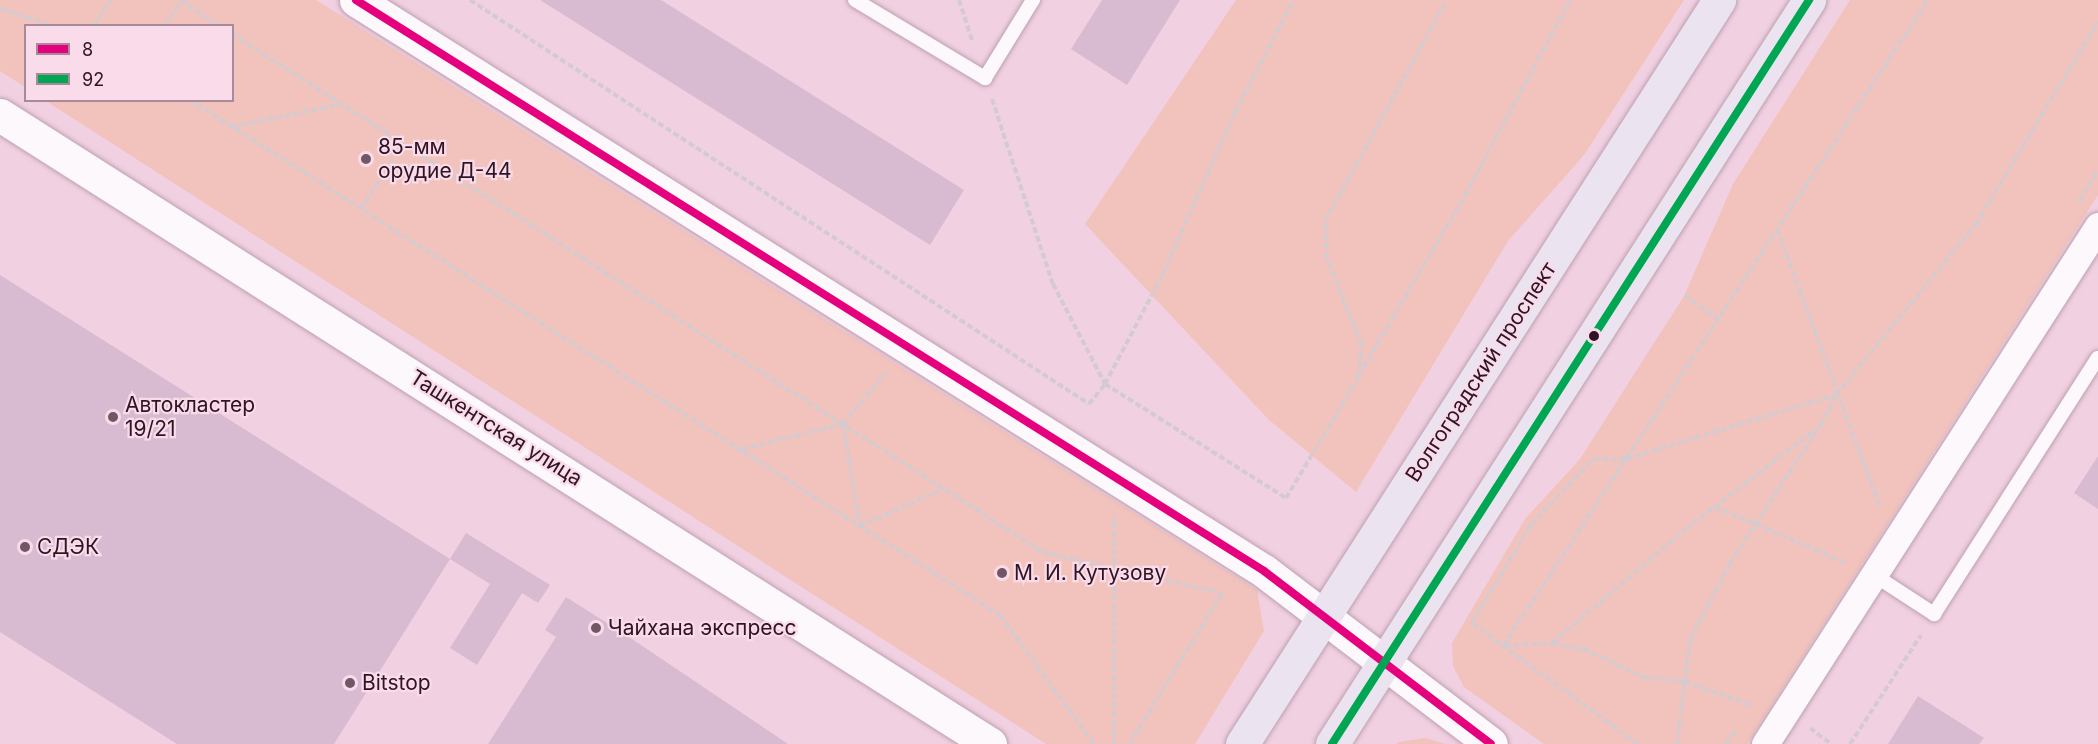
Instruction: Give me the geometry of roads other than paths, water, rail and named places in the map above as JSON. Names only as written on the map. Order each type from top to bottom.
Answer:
[{"type":"main road","points":[[356,0],[1264,571],[1383,664],[1491,744]]},
{"type":"main road","name":"Волгоградский проспект","points":[[1242,744],[1719,0]]},
{"type":"main road","points":[[1332,744],[1809,0]]},
{"type":"main road","name":"Ташкентская улица","points":[[0,115],[990,744]]},
{"type":"street","points":[[1765,744],[2098,226]]},
{"type":"lane","points":[[855,0],[985,78],[1033,0]]},
{"type":"lane","points":[[1874,575],[1934,614],[2098,358]]},
{"type":"place","name":"85-мм орудие Д-44","points":[[366,159]]},
{"type":"place","name":"Автокластер 19/21","points":[[113,417]]},
{"type":"place","name":"СДЭК","points":[[25,547]]},
{"type":"place","name":"М. И. Кутузову","points":[[1002,573]]},
{"type":"place","name":"Чайхана экспресс","points":[[596,628]]},
{"type":"place","name":"Bitstop","points":[[350,683]]}]
